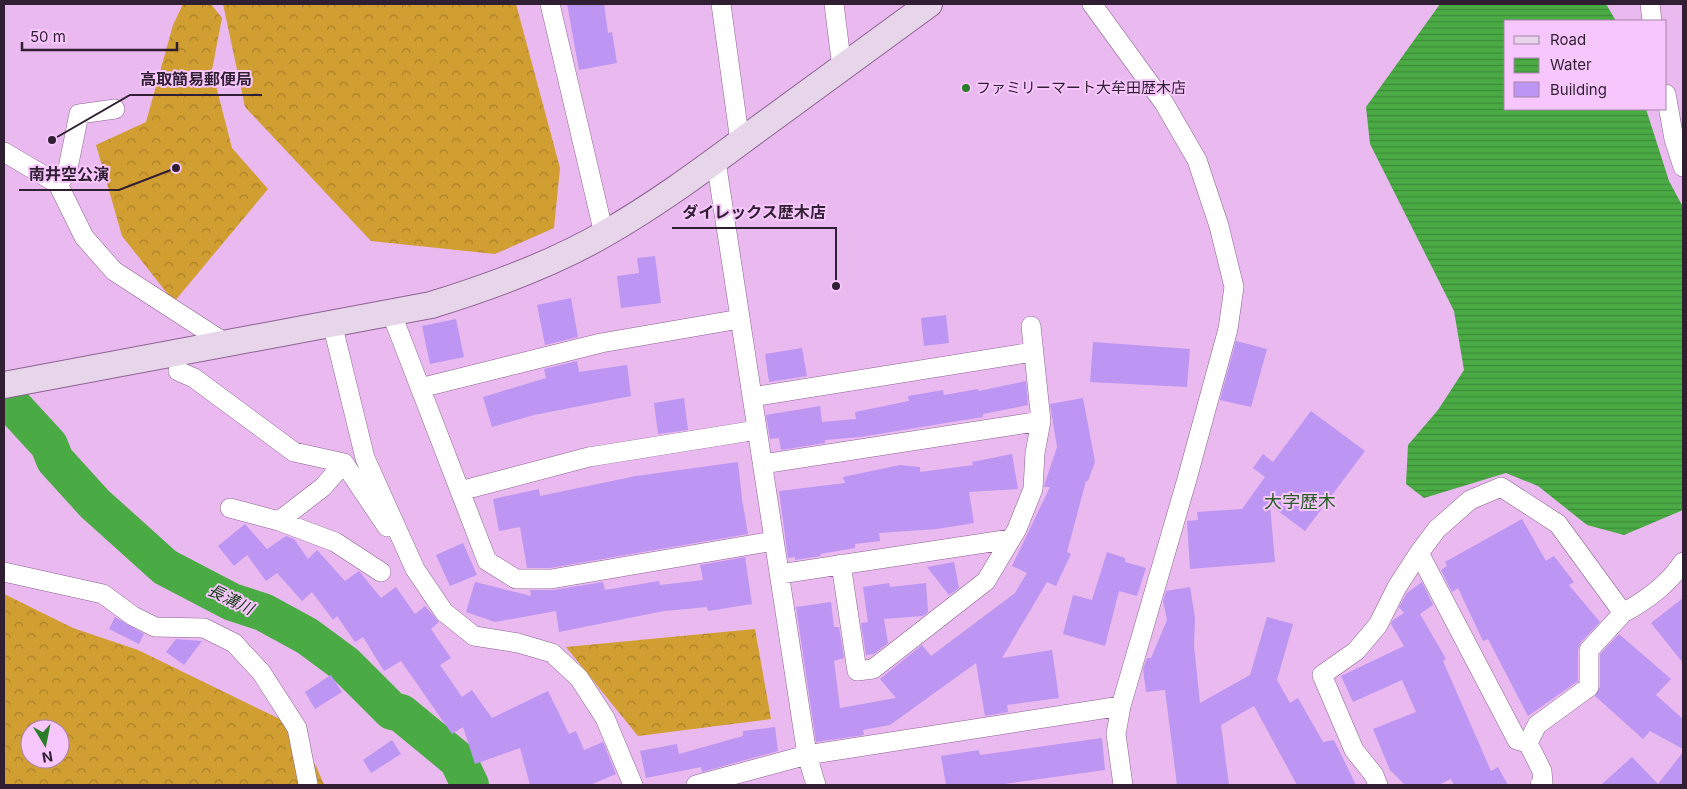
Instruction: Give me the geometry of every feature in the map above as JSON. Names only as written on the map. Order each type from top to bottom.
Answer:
[{"type":"street","points":[[550,4],[604,234]]},
{"type":"street","points":[[721,4],[740,142]]},
{"type":"street","points":[[834,4],[842,68]]},
{"type":"street","points":[[4,385],[432,305],[469,294],[526,271],[604,234],[716,160],[929,4]]},
{"type":"street","points":[[1092,4],[1164,103],[1197,160],[1219,226],[1234,287],[1223,347],[1121,706],[1116,734],[1123,785]]},
{"type":"street","points":[[1650,4],[1652,20]]},
{"type":"street","points":[[1667,100],[1674,139],[1683,167]]},
{"type":"street","points":[[58,184],[67,173],[80,114],[115,109]]},
{"type":"street","points":[[4,152],[58,184],[84,237],[114,271],[225,343]]},
{"type":"street","points":[[716,160],[807,756],[816,785]]},
{"type":"street","points":[[391,312],[487,561],[516,579],[551,579],[774,541]]},
{"type":"street","points":[[420,388],[601,343],[740,319]]},
{"type":"street","points":[[332,323],[365,458],[416,569]]},
{"type":"street","points":[[841,564],[857,671],[873,668],[986,581],[1011,539],[1033,489],[1035,453],[1041,421],[1030,326]]},
{"type":"street","points":[[752,397],[1033,352]]},
{"type":"street","points":[[178,371],[194,378],[294,452],[344,463],[444,612],[474,636],[518,643],[552,653],[579,678],[605,718],[633,785]]},
{"type":"street","points":[[762,464],[1041,421]]},
{"type":"street","points":[[460,491],[588,457],[757,430]]},
{"type":"street","points":[[279,521],[323,487],[344,463]]},
{"type":"street","points":[[1378,785],[1374,776],[1354,750],[1322,675],[1356,651],[1378,625],[1397,587],[1419,553],[1437,529],[1470,500],[1501,487],[1558,524],[1623,613]]},
{"type":"street","points":[[230,508],[279,521],[335,542],[381,572]]},
{"type":"street","points":[[780,574],[1011,539]]},
{"type":"street","points":[[1419,553],[1517,740],[1528,743],[1542,770],[1544,783],[1540,785]]},
{"type":"street","points":[[4,572],[103,594],[133,616],[155,627],[204,628],[234,643],[261,672],[297,728],[308,784]]},
{"type":"street","points":[[1528,743],[1537,726],[1589,687],[1589,650],[1623,613],[1649,598],[1681,573]]},
{"type":"street","points":[[696,785],[807,756],[1121,706]]},
{"type":"green space","points":[[183,4],[211,4],[222,18],[212,70],[232,148],[268,189],[174,302],[122,236],[96,145],[146,122],[173,25]]},
{"type":"green space","points":[[223,4],[516,4],[560,168],[554,228],[495,254],[371,241],[245,107]]},
{"type":"green space","points":[[4,594],[73,628],[138,650],[286,722],[316,766],[324,785],[4,785]]},
{"type":"green space","points":[[755,629],[771,719],[638,736],[566,647]]},
{"type":"water","points":[[1440,4],[1606,4],[1615,20],[1504,20],[1504,110],[1646,110],[1669,181],[1683,207],[1683,510],[1624,535],[1587,525],[1538,486],[1506,473],[1424,498],[1406,484],[1408,445],[1438,410],[1464,370],[1454,311],[1370,144],[1366,107]]},
{"type":"building","points":[[567,4],[604,4],[608,33],[612,32],[617,63],[579,70]]},
{"type":"building","points":[[655,256],[661,303],[621,308],[617,276],[639,273],[637,258]]},
{"type":"building","points":[[571,298],[578,337],[545,345],[537,305]]},
{"type":"building","points":[[946,315],[949,343],[924,346],[921,318]]},
{"type":"building","points":[[456,319],[464,357],[430,364],[422,326]]},
{"type":"building","points":[[1236,341],[1267,349],[1251,407],[1220,400]]},
{"type":"building","points":[[1093,342],[1190,349],[1187,387],[1090,382]]},
{"type":"building","points":[[802,348],[807,376],[769,382],[765,354]]},
{"type":"building","points":[[577,361],[579,372],[627,365],[631,396],[534,415],[492,427],[483,397],[546,378],[544,369]]},
{"type":"building","points":[[1026,381],[1028,405],[983,414],[983,417],[860,437],[825,440],[825,443],[781,450],[779,438],[770,439],[766,415],[820,406],[822,422],[856,419],[855,412],[909,401],[908,396],[943,390],[944,395],[978,389],[979,391]]},
{"type":"building","points":[[684,398],[688,430],[658,434],[654,403]]},
{"type":"building","points":[[1083,398],[1095,462],[1088,481],[1086,481],[1067,552],[1071,554],[1056,586],[1047,582],[1002,658],[1052,650],[1059,698],[1007,705],[1008,712],[985,716],[976,663],[890,725],[863,730],[864,735],[816,742],[796,607],[831,602],[834,627],[839,627],[844,658],[834,661],[840,708],[896,698],[880,679],[922,645],[931,656],[1015,593],[1027,573],[1012,566],[1050,487],[1044,487],[1057,447],[1050,404]]},
{"type":"building","points":[[1311,411],[1365,451],[1305,531],[1270,505],[1275,562],[1190,569],[1187,521],[1198,520],[1197,512],[1242,509],[1265,477],[1253,468],[1263,454],[1273,462]]},
{"type":"building","points":[[1012,454],[1018,489],[969,492],[974,523],[937,529],[879,533],[880,541],[855,544],[855,548],[795,560],[795,557],[788,558],[779,491],[845,483],[843,477],[900,465],[920,467],[920,472],[973,465],[972,462]]},
{"type":"building","points":[[738,462],[748,534],[550,568],[527,568],[520,527],[499,531],[493,499],[539,489],[540,496],[636,476]]},
{"type":"building","points":[[1522,519],[1546,561],[1554,556],[1574,582],[1569,585],[1600,622],[1581,642],[1578,649],[1578,681],[1528,716],[1488,639],[1483,641],[1458,588],[1452,592],[1441,570],[1447,566],[1445,562]]},
{"type":"building","points":[[245,524],[267,549],[286,536],[294,539],[308,559],[317,550],[345,581],[359,571],[381,598],[396,587],[415,614],[425,606],[439,622],[431,629],[451,658],[440,665],[462,697],[472,690],[492,718],[548,691],[569,734],[576,731],[584,750],[603,742],[616,774],[590,785],[530,785],[520,748],[475,764],[463,727],[452,734],[401,661],[384,671],[363,637],[355,642],[337,616],[333,620],[312,592],[302,601],[277,573],[266,581],[247,555],[234,566],[218,546]]},
{"type":"building","points":[[463,543],[477,575],[450,586],[436,555]]},
{"type":"building","points":[[1107,552],[1125,558],[1125,562],[1146,568],[1137,596],[1119,591],[1105,646],[1063,634],[1073,595],[1092,600]]},
{"type":"building","points":[[745,557],[752,604],[708,611],[707,607],[664,611],[559,632],[556,611],[495,622],[466,612],[475,582],[531,596],[530,590],[553,590],[603,582],[605,590],[659,581],[660,585],[703,580],[700,565]]},
{"type":"building","points":[[954,562],[959,588],[949,595],[927,567]]},
{"type":"building","points":[[1422,582],[1433,605],[1420,614],[1446,659],[1443,661],[1491,771],[1498,767],[1508,785],[1454,785],[1451,779],[1438,785],[1405,785],[1390,770],[1373,729],[1416,712],[1402,680],[1353,702],[1341,676],[1404,646],[1391,624],[1393,620],[1404,613],[1399,607],[1407,593]]},
{"type":"building","points":[[889,583],[890,587],[926,583],[928,612],[923,616],[884,619],[888,643],[874,654],[866,655],[861,623],[868,622],[863,587]]},
{"type":"building","points":[[1190,587],[1195,618],[1194,646],[1200,703],[1250,675],[1267,617],[1293,624],[1277,680],[1290,703],[1298,698],[1323,742],[1334,740],[1356,785],[1297,785],[1254,706],[1221,725],[1229,785],[1177,785],[1165,690],[1146,692],[1143,669],[1147,658],[1151,658],[1167,620],[1163,601],[1166,591]]},
{"type":"building","points":[[1683,598],[1683,663],[1651,623]]},
{"type":"building","points":[[115,617],[144,634],[139,644],[109,629]]},
{"type":"building","points":[[1619,634],[1671,679],[1656,695],[1683,719],[1683,749],[1650,731],[1643,739],[1595,696],[1600,687],[1600,654]]},
{"type":"building","points":[[176,639],[202,641],[184,665],[166,652]]},
{"type":"building","points":[[331,675],[342,692],[315,709],[305,692]]},
{"type":"building","points":[[775,727],[778,751],[702,772],[701,767],[646,778],[640,751],[677,744],[679,754],[743,736],[743,731]]},
{"type":"building","points":[[1102,738],[1105,770],[997,785],[946,785],[941,756],[979,750],[980,755]]},
{"type":"building","points":[[392,740],[401,754],[371,773],[363,760]]},
{"type":"building","points":[[1683,752],[1683,785],[1601,785],[1632,757],[1658,784]]},
{"type":"waterway","name":"長溝川","points":[[4,396],[49,445],[55,460],[95,504],[165,567],[232,602],[263,612],[307,636],[345,664],[392,711],[401,713],[458,760],[470,785]]},
{"type":"place","name":"ファミリーマート大牟田歴木店","points":[[966,88]]},
{"type":"place","name":"高取簡易郵便局","points":[[52,140]]},
{"type":"place","name":"南井空公演","points":[[176,168]]},
{"type":"place","name":"ダイレックス歴木店","points":[[836,286]]},
{"type":"district","name":"大字歴木","points":[[1300,502]]}]
